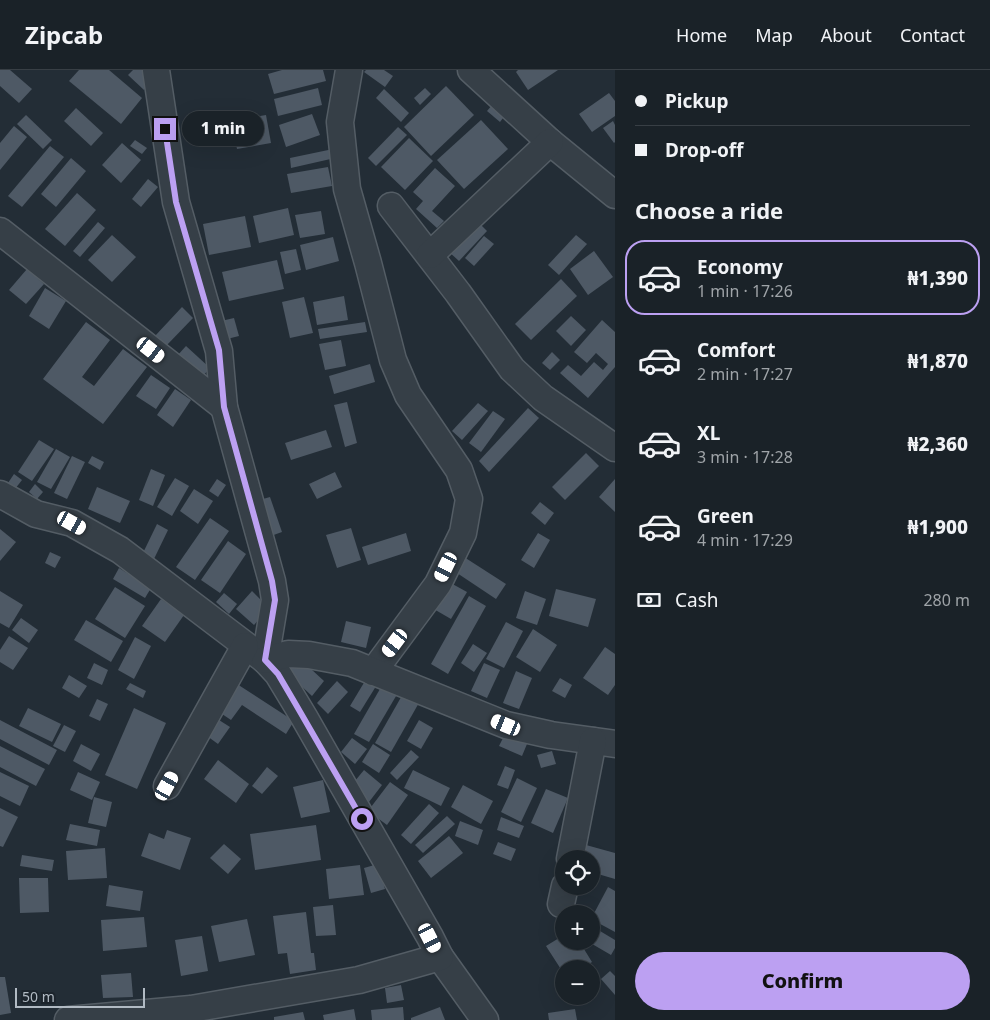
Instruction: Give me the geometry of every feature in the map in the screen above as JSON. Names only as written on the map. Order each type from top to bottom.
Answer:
[{"type":"street","points":[[156,70],[176,202],[219,350],[224,407],[272,581],[275,600],[255,653],[167,786]]},
{"type":"street","points":[[349,70],[340,122],[347,189],[393,360],[408,395],[459,470],[469,499],[463,533],[438,584],[373,672]]},
{"type":"street","points":[[471,70],[550,142],[615,194]]},
{"type":"street","points":[[430,255],[550,142]]},
{"type":"street","points":[[391,206],[430,255],[512,369],[543,398],[615,448]]},
{"type":"street","points":[[0,232],[224,407]]},
{"type":"street","points":[[0,494],[36,514],[72,523],[120,550],[255,653],[278,674],[440,957],[485,1020]]},
{"type":"street","points":[[255,653],[309,655],[352,663],[506,725],[551,735],[604,743],[573,850]]},
{"type":"street","points":[[68,1020],[191,1008],[359,980],[440,957]]},
{"type":"building","points":[[0,70],[10,70],[32,89],[19,103],[0,86]]},
{"type":"building","points":[[79,70],[109,70],[142,98],[121,124],[69,81]]},
{"type":"building","points":[[133,70],[146,70],[152,81],[144,90],[128,75]]},
{"type":"building","points":[[282,70],[323,70],[326,81],[274,94],[268,74]]},
{"type":"building","points":[[366,70],[384,70],[393,76],[385,87],[364,72]]},
{"type":"building","points":[[518,70],[558,70],[528,90],[516,72]]},
{"type":"building","points":[[446,86],[474,115],[431,156],[404,127]]},
{"type":"building","points":[[318,88],[322,105],[278,116],[274,99]]},
{"type":"building","points":[[425,88],[431,94],[420,105],[414,98]]},
{"type":"building","points":[[384,89],[409,113],[401,122],[376,98]]},
{"type":"building","points":[[609,93],[615,101],[615,116],[592,132],[579,114]]},
{"type":"building","points":[[493,104],[506,114],[500,122],[487,111]]},
{"type":"building","points":[[76,108],[103,133],[91,146],[64,121]]},
{"type":"building","points":[[312,114],[320,135],[286,147],[279,125]]},
{"type":"building","points":[[26,115],[52,140],[43,149],[17,124]]},
{"type":"building","points":[[266,115],[271,143],[237,149],[231,121]]},
{"type":"building","points":[[481,120],[508,149],[464,189],[437,160]]},
{"type":"building","points":[[613,121],[615,125],[614,143],[603,128]]},
{"type":"building","points":[[14,126],[27,137],[0,170],[0,143]]},
{"type":"building","points":[[398,127],[407,135],[376,166],[368,158]]},
{"type":"building","points":[[409,138],[433,161],[405,190],[381,167]]},
{"type":"building","points":[[135,140],[147,148],[142,154],[130,146]]},
{"type":"building","points":[[122,143],[141,160],[121,183],[102,165]]},
{"type":"building","points":[[50,146],[64,157],[22,207],[8,196]]},
{"type":"building","points":[[333,149],[335,158],[291,168],[290,158]]},
{"type":"building","points":[[71,158],[86,171],[56,207],[41,194]]},
{"type":"building","points":[[328,167],[332,186],[291,193],[287,174]]},
{"type":"building","points":[[435,168],[455,186],[432,211],[444,221],[437,228],[416,209],[423,201],[413,192]]},
{"type":"building","points":[[148,179],[158,187],[141,207],[132,199]]},
{"type":"building","points":[[77,193],[96,210],[65,246],[45,229]]},
{"type":"building","points":[[288,208],[294,235],[259,243],[253,216]]},
{"type":"building","points":[[321,211],[325,234],[300,238],[295,215]]},
{"type":"building","points":[[245,216],[251,247],[209,255],[203,224]]},
{"type":"building","points":[[477,221],[487,231],[459,261],[448,251]]},
{"type":"building","points":[[98,222],[105,228],[80,257],[73,251]]},
{"type":"building","points":[[112,235],[136,257],[112,282],[88,260]]},
{"type":"building","points":[[576,235],[587,244],[559,275],[548,265]]},
{"type":"building","points":[[484,236],[494,244],[474,266],[465,258]]},
{"type":"building","points":[[333,237],[339,261],[306,270],[300,245]]},
{"type":"building","points":[[296,249],[301,270],[285,274],[280,252]]},
{"type":"building","points":[[594,251],[613,277],[588,295],[570,269]]},
{"type":"building","points":[[277,260],[284,289],[229,301],[222,272]]},
{"type":"building","points":[[27,269],[44,284],[26,304],[9,290]]},
{"type":"building","points":[[561,279],[577,296],[531,340],[515,324]]},
{"type":"building","points":[[45,288],[66,301],[49,329],[29,316]]},
{"type":"building","points":[[344,296],[348,320],[317,325],[313,302]]},
{"type":"building","points":[[304,297],[313,333],[290,338],[282,302]]},
{"type":"building","points":[[182,307],[193,318],[166,346],[155,336]]},
{"type":"building","points":[[571,316],[586,330],[571,346],[556,331]]},
{"type":"building","points":[[234,318],[239,336],[227,339],[221,321]]},
{"type":"building","points":[[602,320],[615,332],[615,367],[588,398],[560,373],[568,365],[581,376],[594,362],[603,370],[608,364],[596,353],[587,363],[574,352]]},
{"type":"building","points":[[86,322],[110,340],[82,377],[94,386],[123,349],[147,367],[103,424],[43,379]]},
{"type":"building","points":[[365,322],[367,332],[320,339],[318,329]]},
{"type":"building","points":[[341,340],[346,366],[325,370],[319,344]]},
{"type":"building","points":[[186,346],[210,368],[202,377],[177,356]]},
{"type":"building","points":[[552,352],[560,360],[550,370],[542,363]]},
{"type":"building","points":[[370,364],[375,382],[334,394],[329,376]]},
{"type":"building","points":[[151,375],[170,388],[156,409],[136,396]]},
{"type":"building","points":[[175,389],[191,400],[173,427],[157,415]]},
{"type":"building","points":[[347,402],[357,443],[345,447],[334,405]]},
{"type":"building","points":[[478,403],[488,411],[462,440],[452,431]]},
{"type":"building","points":[[528,408],[539,418],[489,472],[479,461]]},
{"type":"building","points":[[493,411],[505,419],[481,452],[469,443]]},
{"type":"building","points":[[326,430],[332,447],[291,460],[285,443]]},
{"type":"building","points":[[39,440],[54,449],[32,481],[18,472]]},
{"type":"building","points":[[56,449],[70,457],[51,489],[37,482]]},
{"type":"building","points":[[586,453],[599,466],[565,500],[552,487]]},
{"type":"building","points":[[72,456],[85,462],[67,499],[54,493]]},
{"type":"building","points":[[92,456],[104,462],[100,470],[88,463]]},
{"type":"building","points":[[151,469],[165,475],[153,506],[139,500]]},
{"type":"building","points":[[335,472],[342,487],[317,499],[309,484]]},
{"type":"building","points":[[14,474],[22,480],[15,489],[8,483]]},
{"type":"building","points":[[175,478],[189,486],[172,516],[157,507]]},
{"type":"building","points":[[217,479],[226,485],[218,497],[209,491]]},
{"type":"building","points":[[615,479],[615,512],[599,497]]},
{"type":"building","points":[[35,484],[43,492],[37,499],[29,492]]},
{"type":"building","points":[[97,487],[130,501],[120,523],[88,509]]},
{"type":"building","points":[[194,489],[213,501],[198,524],[180,511]]},
{"type":"building","points":[[270,497],[282,532],[268,537],[256,501]]},
{"type":"building","points":[[540,502],[554,513],[545,525],[531,513]]},
{"type":"building","points":[[210,518],[229,531],[195,580],[176,567]]},
{"type":"building","points":[[157,524],[168,530],[153,561],[142,555]]},
{"type":"building","points":[[351,528],[361,560],[337,568],[326,535]]},
{"type":"building","points":[[0,529],[16,542],[0,561]]},
{"type":"building","points":[[406,533],[411,551],[368,565],[362,547]]},
{"type":"building","points":[[538,533],[550,540],[534,568],[521,560]]},
{"type":"building","points":[[228,541],[246,554],[220,593],[201,580]]},
{"type":"building","points":[[50,552],[61,557],[55,568],[45,563]]},
{"type":"building","points":[[464,557],[506,584],[496,599],[454,571]]},
{"type":"building","points":[[119,568],[151,588],[145,598],[113,579]]},
{"type":"building","points":[[447,581],[467,592],[451,619],[432,608]]},
{"type":"building","points":[[115,587],[145,606],[125,638],[95,619]]},
{"type":"building","points":[[556,589],[596,599],[588,627],[549,616]]},
{"type":"building","points":[[0,591],[23,605],[9,628],[0,623]]},
{"type":"building","points":[[252,591],[268,609],[254,625],[236,609]]},
{"type":"building","points":[[525,591],[546,599],[537,625],[516,618]]},
{"type":"building","points":[[224,593],[237,604],[229,614],[216,602]]},
{"type":"building","points":[[469,596],[486,606],[448,674],[431,664]]},
{"type":"building","points":[[161,599],[184,615],[165,642],[142,626]]},
{"type":"building","points":[[21,618],[38,630],[29,643],[12,630]]},
{"type":"building","points":[[86,620],[123,641],[111,662],[74,640]]},
{"type":"building","points":[[346,621],[371,627],[366,648],[341,642]]},
{"type":"building","points":[[506,622],[523,631],[504,668],[486,659]]},
{"type":"building","points":[[533,629],[557,645],[540,672],[516,657]]},
{"type":"building","points":[[9,636],[28,648],[13,670],[0,662],[0,650]]},
{"type":"building","points":[[135,637],[151,646],[134,679],[118,670]]},
{"type":"building","points":[[473,644],[487,653],[474,672],[461,663]]},
{"type":"building","points":[[605,647],[615,654],[615,685],[608,695],[583,678]]},
{"type":"building","points":[[298,657],[324,681],[312,696],[285,671]]},
{"type":"building","points":[[94,663],[108,670],[102,685],[87,678]]},
{"type":"building","points":[[484,663],[500,670],[487,698],[471,691]]},
{"type":"building","points":[[516,671],[532,678],[519,709],[503,703]]},
{"type":"building","points":[[69,675],[87,686],[79,698],[62,688]]},
{"type":"building","points":[[368,676],[378,683],[360,712],[350,706]]},
{"type":"building","points":[[560,678],[572,685],[565,698],[552,691]]},
{"type":"building","points":[[337,681],[348,692],[328,714],[317,703]]},
{"type":"building","points":[[384,682],[399,691],[369,742],[354,734]]},
{"type":"building","points":[[130,683],[146,691],[143,698],[126,689]]},
{"type":"building","points":[[237,684],[294,721],[286,734],[242,705],[231,720],[219,712]]},
{"type":"building","points":[[404,692],[420,701],[391,752],[375,743]]},
{"type":"building","points":[[97,699],[108,704],[100,721],[89,716]]},
{"type":"building","points":[[28,708],[61,724],[52,742],[19,726]]},
{"type":"building","points":[[134,708],[166,723],[137,789],[105,775]]},
{"type":"building","points":[[0,720],[57,750],[49,765],[0,739]]},
{"type":"building","points":[[219,720],[230,727],[218,744],[207,736]]},
{"type":"building","points":[[419,720],[433,728],[421,749],[407,741]]},
{"type":"building","points":[[64,725],[76,731],[65,752],[53,746]]},
{"type":"building","points":[[505,734],[527,744],[522,756],[499,746]]},
{"type":"building","points":[[352,738],[367,749],[355,764],[341,752]]},
{"type":"building","points":[[81,744],[100,754],[91,771],[73,761]]},
{"type":"building","points":[[373,744],[390,755],[379,773],[362,762]]},
{"type":"building","points":[[0,746],[45,769],[36,786],[0,767]]},
{"type":"building","points":[[411,750],[419,757],[397,780],[390,773]]},
{"type":"building","points":[[552,751],[556,764],[541,768],[537,755]]},
{"type":"building","points":[[218,760],[249,784],[236,803],[204,779]]},
{"type":"building","points":[[505,766],[515,770],[508,789],[497,785]]},
{"type":"building","points":[[267,767],[278,776],[262,794],[252,786]]},
{"type":"building","points":[[364,770],[382,785],[369,802],[350,787]]},
{"type":"building","points":[[413,770],[450,788],[441,806],[404,788]]},
{"type":"building","points":[[0,772],[29,786],[20,806],[0,796]]},
{"type":"building","points":[[78,772],[100,782],[92,800],[70,790]]},
{"type":"building","points":[[517,778],[537,788],[521,822],[501,812]]},
{"type":"building","points":[[323,780],[330,812],[301,818],[293,787]]},
{"type":"building","points":[[390,782],[408,795],[387,825],[368,811]]},
{"type":"building","points":[[463,785],[493,801],[481,824],[451,807]]},
{"type":"building","points":[[546,789],[568,798],[553,833],[531,823]]},
{"type":"building","points":[[94,797],[112,802],[106,827],[88,823]]},
{"type":"building","points":[[429,804],[439,813],[411,844],[401,835]]},
{"type":"building","points":[[0,808],[18,817],[3,847],[0,846]]},
{"type":"building","points":[[447,816],[455,824],[423,853],[415,845]]},
{"type":"building","points":[[501,817],[524,826],[519,838],[497,830]]},
{"type":"building","points":[[460,821],[483,830],[478,845],[455,836]]},
{"type":"building","points":[[70,824],[100,830],[97,846],[66,840]]},
{"type":"building","points":[[316,825],[321,860],[255,870],[250,834]]},
{"type":"building","points":[[167,830],[191,838],[180,870],[141,856],[149,833],[164,839]]},
{"type":"building","points":[[449,836],[463,853],[431,878],[418,861]]},
{"type":"building","points":[[498,842],[516,849],[511,861],[493,854]]},
{"type":"building","points":[[224,844],[241,859],[228,874],[210,858]]},
{"type":"building","points":[[586,845],[615,853],[615,879],[600,875],[600,850],[585,850]]},
{"type":"building","points":[[105,848],[107,878],[68,880],[66,851]]},
{"type":"building","points":[[22,855],[54,860],[52,871],[20,866]]},
{"type":"building","points":[[378,864],[385,889],[371,893],[364,868]]},
{"type":"building","points":[[360,865],[364,895],[329,899],[326,869]]},
{"type":"building","points":[[19,878],[48,878],[49,912],[20,913]]},
{"type":"building","points":[[109,885],[143,891],[140,911],[106,906]]},
{"type":"building","points":[[608,887],[615,891],[615,932],[600,924],[600,905],[598,905]]},
{"type":"building","points":[[333,905],[336,935],[316,936],[313,907]]},
{"type":"building","points":[[306,912],[311,953],[314,953],[316,970],[290,974],[287,953],[278,954],[273,916]]},
{"type":"building","points":[[144,917],[147,947],[103,951],[101,920]]},
{"type":"building","points":[[247,919],[255,955],[219,962],[211,926]]},
{"type":"building","points":[[600,931],[615,940],[615,948],[611,955],[600,949]]},
{"type":"building","points":[[202,936],[208,971],[181,976],[175,940]]},
{"type":"building","points":[[555,940],[555,950],[585,950],[591,960],[555,960],[546,946]]},
{"type":"building","points":[[610,971],[615,976],[615,995],[601,979]]},
{"type":"building","points":[[131,973],[133,997],[103,998],[101,975]]},
{"type":"building","points":[[0,977],[5,977],[11,1013],[0,1015]]},
{"type":"building","points":[[401,985],[404,1000],[387,1003],[385,988]]},
{"type":"building","points":[[403,1007],[404,1020],[372,1020],[371,1010]]},
{"type":"building","points":[[440,1007],[445,1020],[411,1020],[411,1018]]},
{"type":"building","points":[[354,1009],[356,1020],[324,1020],[323,1015]]},
{"type":"building","points":[[575,1009],[577,1020],[549,1020],[548,1013]]},
{"type":"building","points":[[303,1012],[305,1020],[274,1020],[274,1017]]},
{"type":"route","points":[[165,129],[176,202],[219,350],[224,407],[272,581],[275,600],[265,660],[278,674],[362,819]]}]
